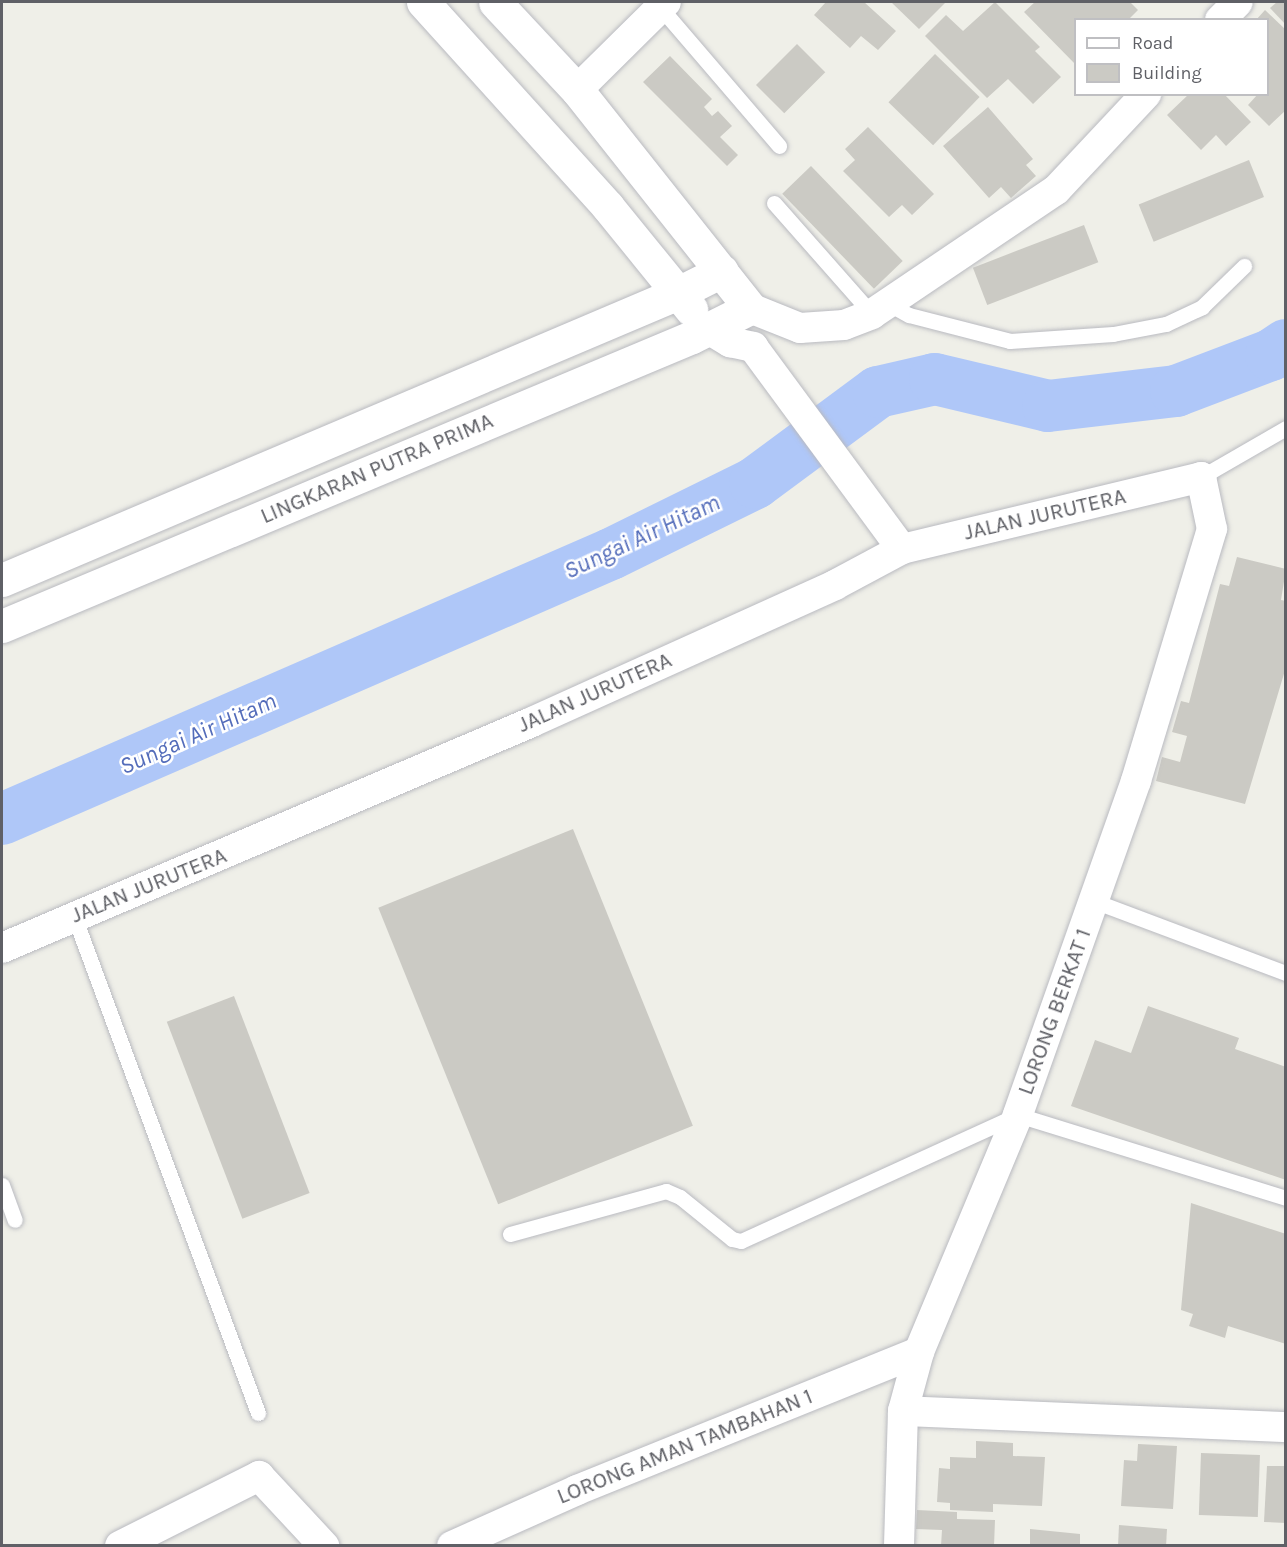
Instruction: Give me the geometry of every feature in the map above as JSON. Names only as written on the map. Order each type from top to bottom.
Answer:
[{"type":"main road","points":[[423,2],[548,139],[708,329]]},
{"type":"main road","points":[[495,2],[577,90],[750,308]]},
{"type":"main road","name":"LINGKARAN PUTRA PRIMA","points":[[2,580],[678,293],[722,271]]},
{"type":"main road","name":"LINGKARAN PUTRA PRIMA","points":[[2,626],[708,329],[750,308]]},
{"type":"street","points":[[1200,2],[1217,18]]},
{"type":"street","points":[[1221,18],[1238,2]]},
{"type":"street","points":[[577,90],[663,4]]},
{"type":"street","points":[[750,308],[800,328],[844,326],[879,308],[1056,190],[1144,96]]},
{"type":"street","points":[[750,308],[758,327],[753,347]]},
{"type":"street","points":[[708,329],[730,342],[753,347],[902,549]]},
{"type":"street","name":"JALAN JURUTERA","points":[[2,948],[532,722],[835,585],[902,549],[1201,477]]},
{"type":"street","name":"LORONG BERKAT 1","points":[[899,1545],[903,1412],[919,1352],[1018,1115],[1136,781],[1212,529],[1201,477]]},
{"type":"street","name":"LORONG AMAN TAMBAHAN 1","points":[[452,1545],[577,1490],[919,1352]]},
{"type":"street","points":[[903,1412],[1286,1427]]},
{"type":"street","points":[[120,1545],[259,1476],[324,1545]]},
{"type":"lane","points":[[663,4],[779,146]]},
{"type":"lane","points":[[774,203],[879,308],[1010,341],[1113,334],[1166,324],[1202,307],[1244,266]]},
{"type":"lane","points":[[1201,477],[1286,428]]},
{"type":"lane","points":[[1094,901],[1286,973]]},
{"type":"lane","points":[[74,916],[258,1413]]},
{"type":"lane","points":[[510,1234],[666,1191],[680,1197],[732,1239],[741,1241],[1018,1115],[1286,1198]]},
{"type":"lane","points":[[2,1185],[15,1220]]},
{"type":"building","points":[[826,2],[864,2],[896,31],[878,50],[861,36],[850,48],[814,15]]},
{"type":"building","points":[[891,2],[946,2],[919,29]]},
{"type":"building","points":[[995,2],[1040,47],[1035,51],[1061,77],[1033,104],[1008,79],[987,98],[925,36],[946,15],[963,31]]},
{"type":"building","points":[[1035,2],[1130,2],[1138,10],[1130,18],[1074,18],[1074,63],[1024,12]]},
{"type":"building","points":[[1277,2],[1286,2],[1286,25],[1270,8]]},
{"type":"building","points":[[1265,10],[1286,30],[1286,110],[1269,126],[1248,105],[1256,96],[1269,96],[1269,18],[1258,18]]},
{"type":"building","points":[[797,44],[825,72],[784,113],[756,85]]},
{"type":"building","points":[[935,54],[980,97],[933,145],[888,102]]},
{"type":"building","points":[[670,56],[712,99],[704,107],[712,116],[718,111],[732,126],[720,137],[738,155],[727,166],[643,82]]},
{"type":"building","points":[[1187,96],[1226,96],[1251,122],[1226,146],[1216,135],[1201,150],[1167,115]]},
{"type":"building","points":[[988,107],[1033,159],[1026,165],[1036,176],[1011,198],[1001,187],[989,198],[943,146]]},
{"type":"building","points":[[868,127],[934,194],[912,215],[902,205],[889,217],[843,171],[855,160],[845,149]]},
{"type":"building","points":[[1249,160],[1264,197],[1154,242],[1139,205]]},
{"type":"building","points":[[811,166],[903,261],[874,289],[782,194]]},
{"type":"building","points":[[1084,225],[1098,262],[987,305],[973,268]]},
{"type":"building","points":[[1237,557],[1286,569],[1281,600],[1286,601],[1286,667],[1245,804],[1156,781],[1162,757],[1180,762],[1187,736],[1172,732],[1181,701],[1189,703],[1220,584],[1229,586]]},
{"type":"building","points":[[573,829],[693,1126],[498,1204],[378,908]]},
{"type":"building","points":[[234,996],[310,1193],[242,1219],[167,1022]]},
{"type":"building","points":[[1148,1006],[1239,1038],[1235,1049],[1286,1067],[1286,1180],[1071,1106],[1095,1040],[1131,1053]]},
{"type":"building","points":[[1191,1203],[1286,1234],[1286,1344],[1228,1326],[1225,1338],[1189,1326],[1193,1314],[1181,1310]]},
{"type":"building","points":[[976,1441],[1013,1443],[1013,1456],[1045,1457],[1042,1506],[993,1504],[993,1512],[950,1510],[950,1503],[937,1502],[939,1468],[950,1469],[950,1457],[976,1458]]},
{"type":"building","points":[[1138,1444],[1177,1446],[1173,1509],[1121,1506],[1124,1460],[1137,1461]]},
{"type":"building","points":[[1201,1453],[1260,1455],[1258,1517],[1199,1515]]},
{"type":"building","points":[[1267,1466],[1286,1466],[1286,1523],[1264,1522]]},
{"type":"building","points":[[917,1510],[957,1512],[957,1519],[995,1520],[994,1546],[941,1546],[942,1530],[916,1529]]},
{"type":"building","points":[[1119,1525],[1167,1529],[1166,1546],[1118,1546]]},
{"type":"building","points":[[1030,1529],[1080,1534],[1080,1546],[1030,1546]]},
{"type":"waterway","name":"Sungai Air Hitam","points":[[2,819],[611,554],[755,483],[878,392],[935,379],[1048,406],[1176,391],[1271,355],[1286,345]]}]
